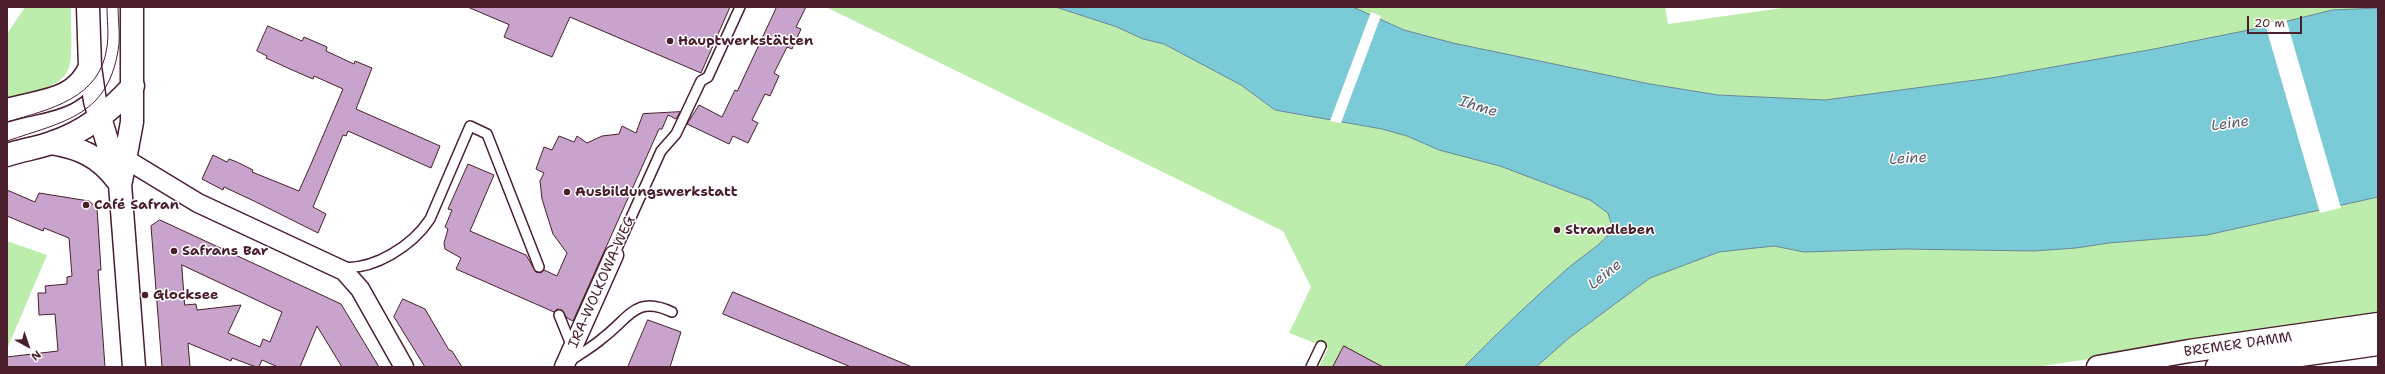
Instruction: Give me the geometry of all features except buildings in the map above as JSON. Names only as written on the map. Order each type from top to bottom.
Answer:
[{"type":"street","points":[[88,7],[90,67],[101,118],[117,154],[134,367]]},
{"type":"street","points":[[117,154],[132,122],[132,7]]},
{"type":"street","points":[[7,110],[69,93],[86,77],[90,67]]},
{"type":"street","points":[[7,155],[51,143],[83,129],[101,118],[133,86]]},
{"type":"street","points":[[69,93],[101,118]]},
{"type":"street","points":[[51,143],[73,147],[91,154],[107,167],[120,184]]},
{"type":"street","points":[[117,154],[208,209],[336,266],[351,277],[360,289],[404,367]]},
{"type":"street","name":"IRA-WOLKOWA-WEG","points":[[568,359],[614,255]]},
{"type":"street","name":"BREMER DAMM","points":[[2217,367],[2376,334]]},
{"type":"street","name":"BREMER DAMM","points":[[2098,367],[2189,351],[2348,339]]},
{"type":"lane","name":"IRA-WOLKOWA-WEG","points":[[614,255],[661,151],[676,134],[701,81],[708,77],[740,7]]},
{"type":"lane","points":[[336,266],[347,268],[369,264],[396,251],[418,235],[430,219],[470,126],[487,134],[539,267]]},
{"type":"lane","points":[[559,315],[568,359],[605,337],[635,310],[652,305],[672,312]]},
{"type":"lane","points":[[1311,367],[1321,346]]},
{"type":"green space","points":[[25,7],[71,7],[70,63],[66,73],[59,81],[48,87],[7,101],[7,34]]},
{"type":"green space","points":[[826,7],[1056,7],[1117,27],[1143,39],[1164,44],[1241,85],[1275,110],[1382,129],[1407,136],[1439,150],[1500,166],[1590,200],[1608,213],[1613,229],[1597,245],[1567,269],[1527,305],[1464,367],[1319,367],[1328,348],[1289,333],[1311,287],[1283,231]]},
{"type":"green space","points":[[1353,7],[1665,7],[1668,24],[1790,7],[2378,8],[2332,10],[2264,27],[2154,49],[1991,78],[1825,100],[1718,95],[1650,84],[1453,43],[1404,30]]},
{"type":"green space","points":[[2378,197],[2378,315],[2036,367],[1536,367],[1569,338],[1650,278],[1719,252],[1774,246],[1804,252],[1904,249],[2034,251],[2076,248],[2109,243],[2207,235]]},
{"type":"green space","points":[[7,241],[47,255],[7,349]]},
{"type":"water","points":[[1056,7],[1353,7],[1404,30],[1453,43],[1650,84],[1718,95],[1825,100],[1991,78],[2154,49],[2264,27],[2332,10],[2378,8],[2378,197],[2207,235],[2109,243],[2076,248],[2034,251],[1904,249],[1804,252],[1774,246],[1719,252],[1650,278],[1569,338],[1536,367],[1464,367],[1540,293],[1608,235],[1613,229],[1608,213],[1590,200],[1500,166],[1439,150],[1407,136],[1382,129],[1275,110],[1241,85],[1164,44],[1143,39],[1117,27]]},
{"type":"pier","points":[[1371,12],[1381,16],[1341,123],[1330,121]]},
{"type":"pier","points":[[2286,19],[2341,208],[2320,213],[2265,24]]},
{"type":"tram line","points":[[7,122],[56,106],[84,90],[94,79],[102,65],[107,47],[107,7]]},
{"type":"tram line","points":[[7,141],[66,121],[95,101],[106,87],[114,68],[119,44],[118,7]]},
{"type":"place","name":"Hauptwerkstätten","points":[[670,41]]},
{"type":"place","name":"Ausbildungswerkstatt","points":[[567,192]]},
{"type":"place","name":"Café Safran","points":[[86,205]]},
{"type":"place","name":"Strandleben","points":[[1557,230]]},
{"type":"place","name":"Safrans Bar","points":[[174,251]]},
{"type":"place","name":"Glocksee","points":[[145,295]]},
{"type":"water label","name":"Ihme","points":[[1478,107]]},
{"type":"water label","name":"Leine","points":[[2230,124]]},
{"type":"water label","name":"Leine","points":[[1908,159]]},
{"type":"water label","name":"Leine","points":[[1605,275]]}]
